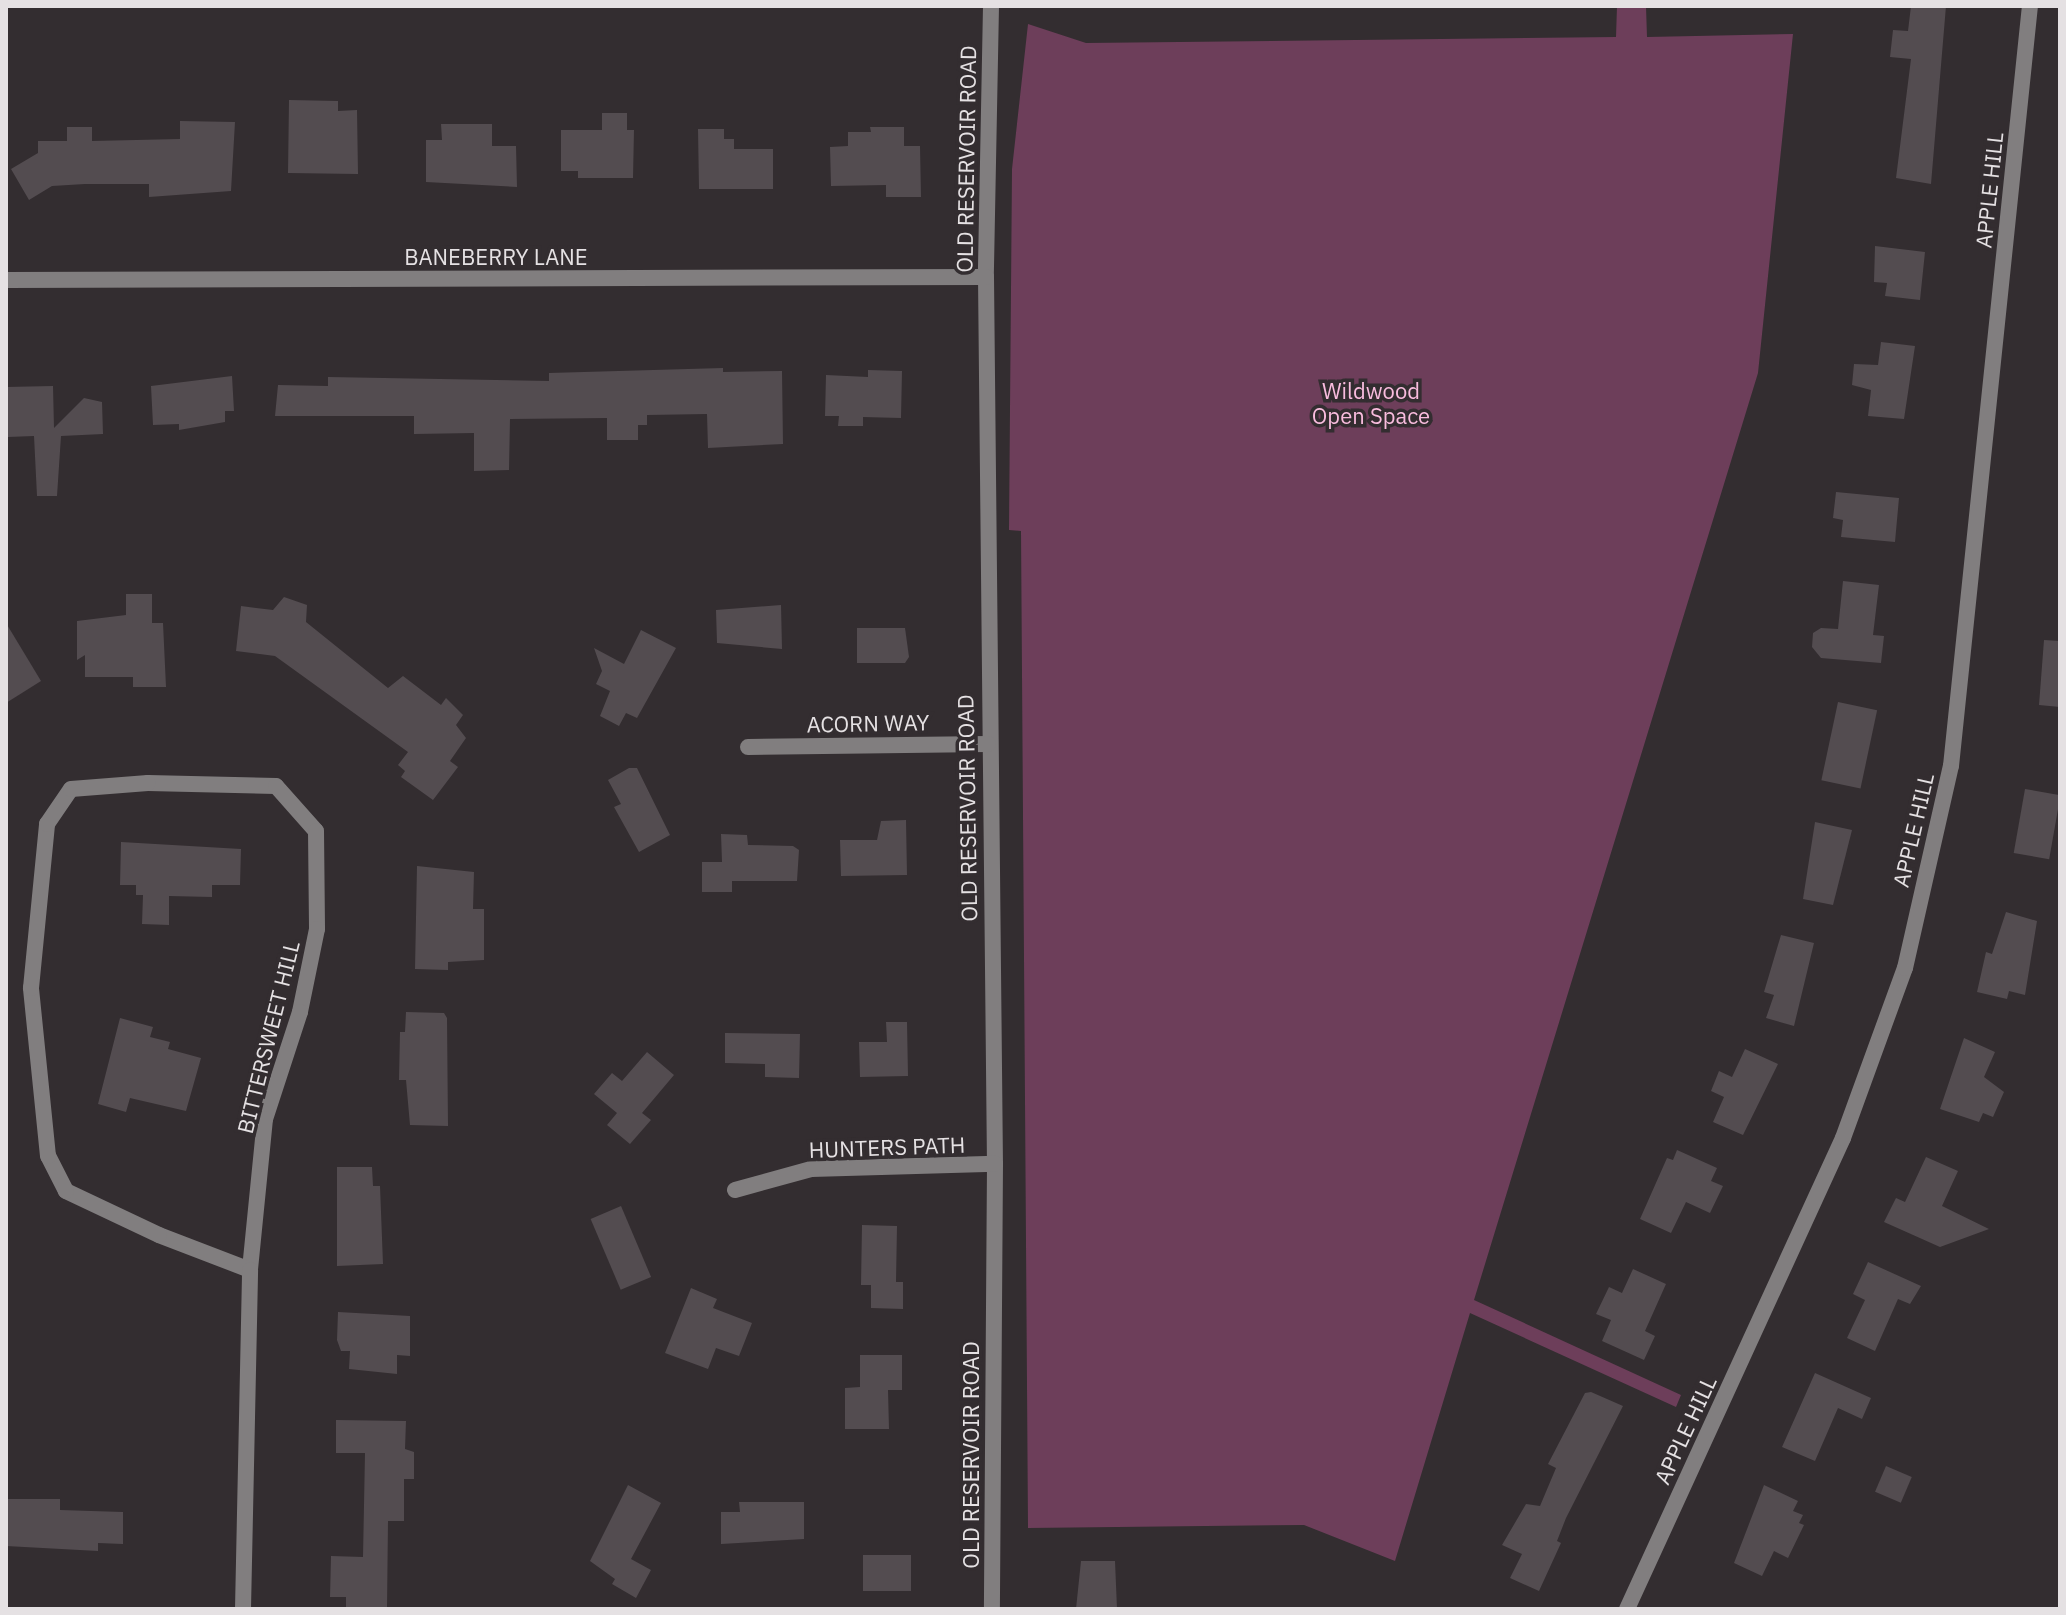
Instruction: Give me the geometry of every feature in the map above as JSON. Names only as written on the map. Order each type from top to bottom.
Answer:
[{"type":"street","name":"OLD RESERVOIR ROAD","points":[[991,6],[986,277],[988,744],[995,1164],[992,1609]]},
{"type":"street","name":"APPLE HILL","points":[[1627,1609],[1843,1138],[1905,968],[1951,766],[2030,6]]},
{"type":"street","name":"BANEBERRY LANE","points":[[6,280],[986,277]]},
{"type":"street","name":"ACORN WAY","points":[[748,747],[988,744]]},
{"type":"street","name":"BITTERSWEET HILL","points":[[243,1609],[250,1270],[265,1119],[300,1012],[317,929],[316,831],[276,786],[148,783],[71,789],[47,824],[31,988],[48,1156],[66,1191],[159,1235],[250,1270]]},
{"type":"street","name":"HUNTERS PATH","points":[[735,1190],[811,1169],[995,1164]]},
{"type":"green space","name":"Wildwood Open Space","points":[[1617,6],[1646,6],[1647,37],[1793,34],[1758,373],[1474,1300],[1681,1395],[1676,1407],[1470,1313],[1395,1561],[1304,1525],[1028,1528],[1021,531],[1009,530],[1012,169],[1028,24],[1086,43],[1616,37]]},
{"type":"building","points":[[1911,6],[1946,6],[1931,184],[1896,178],[1911,59],[1890,57],[1893,30],[1908,31]]},
{"type":"building","points":[[289,100],[338,101],[338,111],[357,110],[358,174],[288,173]]},
{"type":"building","points":[[602,113],[627,113],[627,130],[634,130],[633,178],[578,178],[578,171],[561,171],[561,130],[602,130]]},
{"type":"building","points":[[180,121],[235,122],[231,191],[149,197],[149,184],[85,184],[52,186],[29,200],[11,169],[38,153],[38,141],[67,141],[67,127],[92,127],[92,141],[180,139]]},
{"type":"building","points":[[441,124],[492,124],[492,146],[516,146],[517,187],[426,182],[426,140],[442,140]]},
{"type":"building","points":[[870,127],[904,127],[904,146],[920,146],[921,197],[886,197],[886,185],[831,186],[830,147],[848,146],[848,132],[871,132]]},
{"type":"building","points":[[698,129],[724,129],[724,139],[734,139],[734,149],[773,149],[773,189],[699,189]]},
{"type":"building","points":[[1875,246],[1925,252],[1920,300],[1885,296],[1887,283],[1874,282]]},
{"type":"building","points":[[1881,342],[1915,346],[1904,419],[1868,416],[1871,390],[1852,385],[1854,364],[1878,365]]},
{"type":"building","points":[[723,368],[723,372],[782,371],[783,444],[708,448],[707,414],[647,415],[647,425],[638,425],[638,440],[607,440],[607,418],[510,419],[509,470],[474,471],[474,433],[414,434],[414,416],[275,416],[278,385],[328,386],[328,377],[549,381],[549,373]]},
{"type":"building","points":[[868,370],[902,371],[901,418],[863,417],[863,426],[838,426],[839,416],[825,416],[826,375],[868,377]]},
{"type":"building","points":[[232,376],[234,411],[225,411],[225,422],[179,430],[179,424],[153,425],[151,386]]},
{"type":"building","points":[[53,386],[54,428],[84,398],[102,402],[103,434],[61,436],[57,496],[37,496],[34,436],[8,437],[6,387]]},
{"type":"building","points":[[1836,492],[1899,498],[1895,542],[1841,537],[1843,520],[1833,518]]},
{"type":"building","points":[[1843,581],[1879,585],[1873,635],[1884,636],[1881,663],[1821,658],[1812,647],[1813,633],[1821,628],[1838,629]]},
{"type":"building","points":[[126,594],[152,594],[152,623],[163,623],[166,687],[133,687],[133,677],[85,677],[85,655],[77,660],[77,621],[126,615]]},
{"type":"building","points":[[284,597],[307,605],[306,622],[388,688],[403,676],[441,705],[446,698],[463,715],[456,725],[466,738],[450,761],[458,767],[433,800],[401,777],[405,771],[398,765],[408,752],[275,656],[236,651],[241,606],[273,610]]},
{"type":"building","points":[[781,605],[782,649],[717,643],[716,610]]},
{"type":"building","points":[[6,623],[41,681],[6,703]]},
{"type":"building","points":[[857,628],[905,628],[909,657],[905,663],[857,663]]},
{"type":"building","points":[[641,630],[676,648],[637,718],[626,713],[619,726],[600,716],[610,691],[596,684],[602,671],[594,648],[624,664]]},
{"type":"building","points":[[2044,640],[2060,641],[2060,707],[2039,705]]},
{"type":"building","points":[[1838,702],[1877,710],[1860,789],[1821,780]]},
{"type":"building","points":[[629,768],[637,768],[670,835],[639,852],[614,807],[621,804],[608,780]]},
{"type":"building","points":[[2025,789],[2060,795],[2049,859],[2014,853]]},
{"type":"building","points":[[906,820],[907,875],[841,876],[840,840],[877,840],[881,821]]},
{"type":"building","points":[[1815,822],[1852,830],[1833,905],[1803,899]]},
{"type":"building","points":[[721,834],[747,835],[748,845],[793,846],[799,850],[797,881],[732,881],[732,892],[702,892],[702,862],[722,862]]},
{"type":"building","points":[[121,842],[241,849],[240,885],[212,885],[212,897],[169,896],[169,925],[142,924],[143,895],[136,895],[136,885],[120,885]]},
{"type":"building","points":[[417,866],[474,872],[473,909],[484,909],[484,960],[448,962],[448,970],[415,969]]},
{"type":"building","points":[[2006,912],[2037,921],[2025,995],[2009,991],[2007,999],[1977,992],[1986,952],[1992,954]]},
{"type":"building","points":[[1781,935],[1814,943],[1794,1026],[1766,1018],[1774,995],[1764,992]]},
{"type":"building","points":[[406,1012],[444,1013],[447,1018],[448,1126],[410,1125],[406,1080],[399,1080],[400,1032],[405,1032]]},
{"type":"building","points":[[120,1018],[153,1027],[150,1037],[170,1042],[168,1049],[201,1058],[186,1111],[130,1098],[126,1112],[98,1104]]},
{"type":"building","points":[[886,1022],[907,1022],[908,1076],[860,1077],[859,1042],[887,1042]]},
{"type":"building","points":[[725,1033],[800,1034],[799,1078],[765,1077],[765,1064],[725,1063]]},
{"type":"building","points":[[1964,1038],[1995,1052],[1984,1077],[2004,1092],[1993,1117],[1983,1113],[1979,1122],[1940,1109]]},
{"type":"building","points":[[1745,1049],[1778,1064],[1743,1135],[1713,1122],[1724,1097],[1711,1091],[1719,1071],[1732,1077]]},
{"type":"building","points":[[647,1052],[674,1075],[642,1113],[651,1120],[630,1144],[607,1125],[617,1113],[594,1094],[612,1073],[622,1081]]},
{"type":"building","points":[[1677,1150],[1717,1168],[1711,1181],[1723,1186],[1710,1213],[1686,1202],[1671,1233],[1640,1219],[1667,1158],[1673,1160]]},
{"type":"building","points":[[1926,1157],[1958,1171],[1942,1206],[1989,1229],[1940,1247],[1884,1222],[1896,1198],[1905,1202]]},
{"type":"building","points":[[337,1167],[372,1167],[373,1186],[380,1186],[383,1264],[337,1266]]},
{"type":"building","points":[[621,1206],[651,1277],[621,1290],[591,1219]]},
{"type":"building","points":[[862,1225],[897,1226],[896,1282],[903,1282],[903,1309],[871,1308],[871,1285],[861,1285]]},
{"type":"building","points":[[1868,1262],[1921,1286],[1910,1304],[1898,1299],[1875,1351],[1847,1338],[1865,1300],[1853,1294]]},
{"type":"building","points":[[1633,1269],[1666,1284],[1645,1331],[1655,1336],[1644,1360],[1602,1341],[1611,1320],[1596,1314],[1609,1287],[1622,1293]]},
{"type":"building","points":[[691,1288],[717,1299],[713,1308],[752,1323],[739,1356],[716,1348],[708,1369],[665,1353]]},
{"type":"building","points":[[338,1312],[410,1316],[410,1356],[397,1355],[397,1374],[349,1369],[350,1351],[341,1351],[337,1340]]},
{"type":"building","points":[[860,1355],[902,1355],[902,1390],[888,1390],[889,1429],[845,1429],[845,1388],[860,1387]]},
{"type":"building","points":[[1815,1373],[1871,1398],[1862,1419],[1838,1408],[1815,1461],[1782,1447]]},
{"type":"building","points":[[1591,1392],[1623,1406],[1566,1518],[1557,1541],[1561,1543],[1539,1591],[1510,1578],[1522,1554],[1502,1545],[1526,1504],[1540,1506],[1556,1468],[1548,1464],[1585,1393]]},
{"type":"building","points":[[336,1420],[406,1421],[405,1449],[414,1452],[414,1479],[404,1479],[404,1521],[388,1521],[387,1609],[346,1609],[346,1597],[330,1597],[331,1556],[363,1557],[365,1453],[336,1453]]},
{"type":"building","points":[[1886,1466],[1912,1477],[1901,1503],[1875,1492]]},
{"type":"building","points":[[628,1485],[661,1503],[631,1559],[651,1570],[636,1598],[612,1584],[615,1579],[590,1561]]},
{"type":"building","points":[[1764,1485],[1798,1501],[1793,1511],[1803,1515],[1799,1523],[1804,1525],[1788,1558],[1774,1551],[1762,1576],[1734,1563]]},
{"type":"building","points":[[6,1499],[60,1499],[60,1510],[123,1512],[123,1544],[98,1543],[98,1551],[6,1546]]},
{"type":"building","points":[[739,1502],[804,1502],[804,1539],[721,1544],[721,1512],[740,1512]]},
{"type":"building","points":[[863,1555],[911,1555],[911,1591],[863,1591]]},
{"type":"building","points":[[1081,1561],[1115,1561],[1117,1609],[1076,1609]]}]
